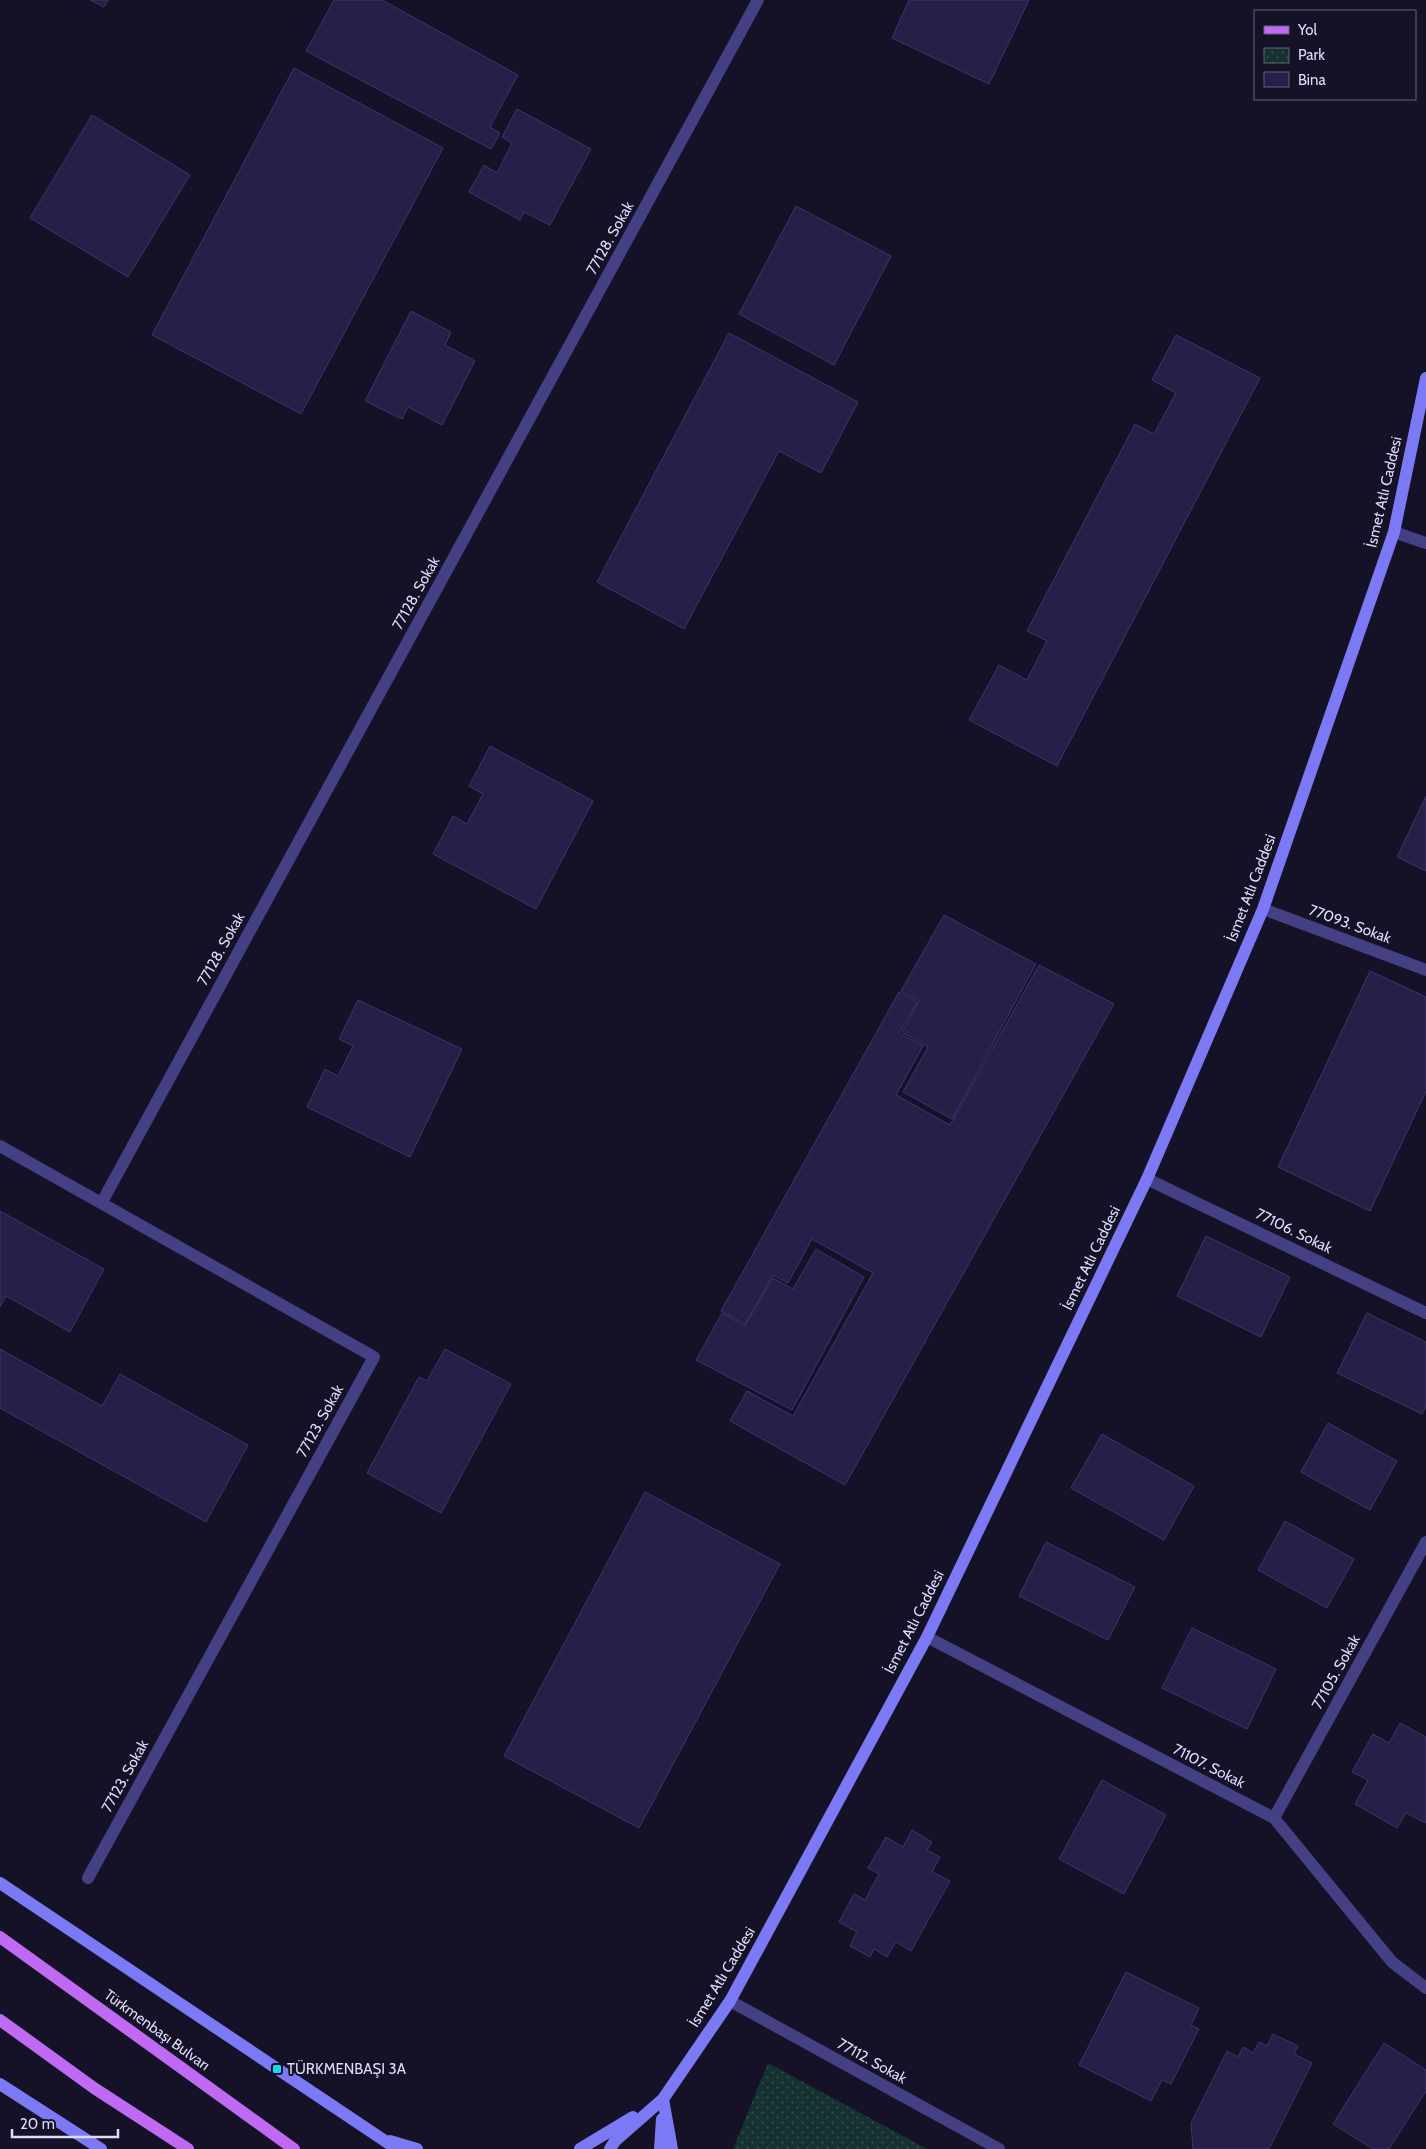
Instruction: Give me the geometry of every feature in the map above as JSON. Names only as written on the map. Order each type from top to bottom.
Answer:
[{"type":"main road","name":"İsmet Atlı Caddesi","points":[[663,2100],[730,2001],[927,1637],[1147,1179],[1263,909],[1394,532],[1426,378]]},
{"type":"main road","points":[[0,1883],[383,2144],[396,2149]]},
{"type":"main road","name":"Türkmenbaşı Bulvarı","points":[[0,1937],[294,2149]]},
{"type":"main road","points":[[0,2020],[94,2088],[188,2149]]},
{"type":"main road","points":[[0,2084],[101,2149]]},
{"type":"main road","points":[[580,2149],[663,2100]]},
{"type":"main road","points":[[610,2149],[615,2141],[663,2100]]},
{"type":"main road","points":[[660,2149],[663,2100]]},
{"type":"main road","points":[[663,2100],[672,2149]]},
{"type":"main road","points":[[383,2144],[417,2149]]},
{"type":"street","name":"77128. Sokak","points":[[102,1202],[758,0]]},
{"type":"street","points":[[1394,532],[1426,543]]},
{"type":"street","name":"77093. Sokak","points":[[1263,909],[1426,970]]},
{"type":"street","name":"77123. Sokak","points":[[0,1146],[374,1357],[88,1878]]},
{"type":"street","name":"77106. Sokak","points":[[1147,1179],[1426,1313]]},
{"type":"street","name":"77105. Sokak","points":[[1274,1818],[1426,1542]]},
{"type":"street","name":"71107. Sokak","points":[[927,1637],[1274,1818],[1392,1962],[1426,1988]]},
{"type":"street","name":"77112. Sokak","points":[[730,2001],[999,2149]]},
{"type":"green space","points":[[768,2063],[927,2149],[733,2149]]},
{"type":"building","points":[[90,0],[108,0],[104,7]]},
{"type":"building","points":[[334,0],[382,0],[518,75],[490,127],[500,133],[491,149],[306,51]]},
{"type":"building","points":[[909,0],[1029,0],[989,84],[892,38]]},
{"type":"building","points":[[294,68],[443,148],[301,414],[152,335]]},
{"type":"building","points":[[517,109],[591,149],[550,225],[524,212],[520,220],[469,192],[484,165],[497,173],[512,143],[502,137]]},
{"type":"building","points":[[92,115],[190,175],[128,277],[30,218]]},
{"type":"building","points":[[796,206],[891,256],[834,365],[739,314]]},
{"type":"building","points":[[411,311],[451,332],[445,345],[475,361],[442,425],[408,407],[402,419],[365,401]]},
{"type":"building","points":[[729,333],[858,402],[821,473],[779,451],[684,629],[597,582]]},
{"type":"building","points":[[1176,335],[1260,378],[1057,766],[969,720],[999,665],[1027,680],[1047,641],[1027,631],[1135,424],[1154,434],[1176,393],[1152,380]]},
{"type":"building","points":[[490,746],[593,801],[536,909],[433,854],[453,816],[467,824],[483,794],[469,786]]},
{"type":"building","points":[[1426,796],[1426,871],[1397,857]]},
{"type":"building","points":[[944,915],[1036,964],[952,1119],[903,1092],[928,1047],[902,1032],[919,1001],[901,991]]},
{"type":"building","points":[[1039,965],[1114,1004],[845,1485],[730,1421],[747,1391],[793,1416],[873,1273],[812,1239],[788,1283],[773,1275],[745,1324],[721,1311],[899,992],[917,1002],[899,1033],[923,1046],[896,1095],[950,1125]]},
{"type":"building","points":[[1370,971],[1426,997],[1426,1091],[1370,1211],[1278,1167]]},
{"type":"building","points":[[358,1000],[462,1049],[410,1157],[307,1107],[325,1069],[338,1076],[353,1046],[339,1039]]},
{"type":"building","points":[[0,1211],[104,1269],[70,1332],[6,1296],[0,1307]]},
{"type":"building","points":[[1206,1236],[1290,1277],[1261,1337],[1177,1296]]},
{"type":"building","points":[[816,1249],[864,1277],[792,1410],[696,1360],[722,1313],[745,1326],[773,1278],[793,1289]]},
{"type":"building","points":[[1367,1313],[1426,1342],[1426,1406],[1422,1414],[1337,1373]]},
{"type":"building","points":[[0,1349],[102,1406],[120,1374],[248,1445],[206,1522],[0,1408]]},
{"type":"building","points":[[445,1349],[511,1384],[441,1513],[367,1473],[419,1377],[427,1381]]},
{"type":"building","points":[[1328,1423],[1397,1461],[1370,1510],[1301,1472]]},
{"type":"building","points":[[1102,1434],[1194,1486],[1164,1540],[1071,1488]]},
{"type":"building","points":[[645,1492],[780,1564],[639,1828],[504,1756]]},
{"type":"building","points":[[1285,1521],[1354,1559],[1327,1608],[1258,1570]]},
{"type":"building","points":[[1046,1542],[1135,1587],[1108,1640],[1019,1596]]},
{"type":"building","points":[[1192,1628],[1276,1669],[1247,1729],[1162,1688]]},
{"type":"building","points":[[1400,1723],[1426,1737],[1426,1823],[1406,1813],[1397,1828],[1355,1804],[1368,1780],[1352,1772],[1373,1734],[1389,1743]]},
{"type":"building","points":[[1102,1780],[1166,1815],[1124,1894],[1059,1859]]},
{"type":"building","points":[[912,1830],[932,1842],[927,1850],[940,1857],[932,1872],[950,1881],[911,1951],[896,1942],[887,1957],[874,1949],[870,1957],[850,1946],[857,1932],[839,1922],[854,1894],[865,1900],[879,1874],[868,1868],[886,1837],[903,1847]]},
{"type":"building","points":[[1126,1972],[1199,2008],[1191,2025],[1199,2029],[1171,2084],[1162,2080],[1151,2101],[1079,2065]]},
{"type":"building","points":[[1273,2034],[1298,2046],[1294,2054],[1312,2063],[1269,2149],[1193,2149],[1191,2123],[1227,2051],[1238,2057],[1243,2047],[1253,2053],[1259,2042],[1267,2046]]},
{"type":"building","points":[[1384,2043],[1426,2070],[1426,2091],[1389,2149],[1373,2149],[1333,2124]]},
{"type":"place","name":"TÜRKMENBAŞI 3A","points":[[277,2069]]}]
